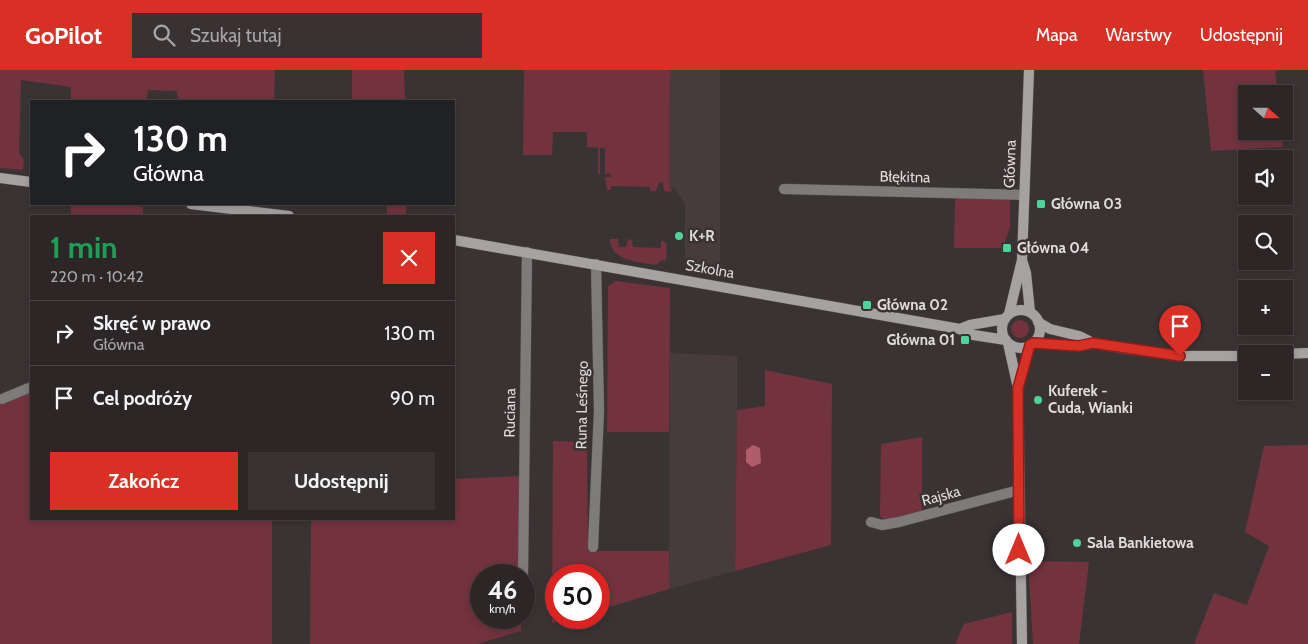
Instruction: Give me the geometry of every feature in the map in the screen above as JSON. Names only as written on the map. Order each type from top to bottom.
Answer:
[{"type":"street","name":"Główna","points":[[1007,317],[1022,260],[1029,70]]},
{"type":"street","points":[[0,178],[30,182]]},
{"type":"street","name":"Błękitna","points":[[784,189],[1024,195]]},
{"type":"street","points":[[199,205],[281,215]]},
{"type":"street","name":"Szkolna","points":[[455,240],[960,329],[968,334],[1007,342]]},
{"type":"street","name":"Ruciana","points":[[524,564],[527,252]]},
{"type":"street","name":"Główna","points":[[1022,260],[1026,274],[1030,312]]},
{"type":"street","name":"Runa Leśnego","points":[[593,547],[598,411],[596,264]]},
{"type":"street","points":[[1022,644],[1018,388],[1007,342],[1002,330],[1007,317],[1017,310],[1030,312],[1038,322],[1050,329],[1079,336],[1093,343],[1185,356],[1238,356]]},
{"type":"street","name":"Szkolna","points":[[960,329],[1007,317]]},
{"type":"street","points":[[1018,388],[1032,344],[1039,331],[1038,322]]},
{"type":"street","points":[[1007,342],[1018,348],[1032,344],[1079,346],[1093,343]]},
{"type":"street","points":[[1293,354],[1308,353]]},
{"type":"street","points":[[2,399],[30,388]]},
{"type":"street","name":"Rajska","points":[[871,522],[882,525],[899,522],[1019,490]]},
{"type":"shaded area","points":[[0,70],[275,70],[274,100],[178,100],[177,91],[148,90],[147,100],[71,100],[71,87],[21,80],[19,153],[24,160],[23,170],[0,168]]},
{"type":"shaded area","points":[[352,70],[404,70],[405,100],[352,100]]},
{"type":"shaded area","points":[[524,70],[670,70],[669,188],[673,189],[670,192],[664,191],[663,182],[659,183],[656,191],[650,191],[650,187],[611,186],[611,190],[607,190],[605,177],[610,177],[611,174],[605,174],[605,148],[600,148],[600,174],[598,174],[598,148],[587,147],[587,132],[553,132],[552,155],[523,155]]},
{"type":"shaded area","points":[[670,70],[720,70],[720,274],[685,269],[685,204],[674,188],[669,188]]},
{"type":"shaded area","points":[[1203,70],[1282,70],[1275,71],[1277,85],[1238,85],[1238,140],[1282,140],[1283,147],[1211,151]]},
{"type":"shaded area","points":[[955,198],[1010,199],[1010,227],[1003,248],[954,248]]},
{"type":"shaded area","points":[[71,205],[130,205],[143,207],[143,215],[71,215]]},
{"type":"shaded area","points":[[387,205],[406,205],[406,215],[387,215]]},
{"type":"shaded area","points":[[610,239],[618,239],[619,247],[626,247],[628,239],[632,240],[633,247],[661,248],[661,241],[664,241],[667,245],[666,261],[662,260],[656,265],[627,259],[615,252],[611,246]]},
{"type":"shaded area","points":[[616,281],[670,288],[669,432],[607,432],[608,286]]},
{"type":"shaded area","points":[[1020,320],[1026,323],[1029,329],[1026,335],[1020,338],[1014,335],[1011,329],[1014,323]]},
{"type":"shaded area","points":[[670,353],[737,356],[737,410],[735,571],[669,589]]},
{"type":"shaded area","points":[[765,370],[832,384],[831,545],[735,571],[737,410],[765,406]]},
{"type":"shaded area","points":[[30,391],[30,520],[272,520],[272,644],[0,644],[0,402]]},
{"type":"shaded area","points":[[922,437],[922,512],[886,521],[880,516],[881,444]]},
{"type":"shaded area","points":[[553,441],[587,442],[588,551],[669,551],[669,589],[610,607],[610,564],[552,564]]},
{"type":"shaded area","points":[[753,445],[760,448],[761,463],[752,467],[746,462],[746,450]]},
{"type":"shaded area","points":[[1308,445],[1308,644],[1194,644],[1214,593],[1247,605],[1269,546],[1245,532],[1264,446]]},
{"type":"shaded area","points":[[521,476],[521,564],[470,564],[470,629],[521,629],[521,631],[477,644],[310,644],[311,520],[455,520],[455,479]]},
{"type":"shaded area","points":[[1028,561],[1089,562],[1079,644],[1033,644]]},
{"type":"shaded area","points":[[1012,612],[1012,644],[955,644],[964,624]]},
{"type":"place","name":"Główna 03","points":[[1041,204]]},
{"type":"place","name":"K+R","points":[[679,236]]},
{"type":"place","name":"Główna 04","points":[[1007,248]]},
{"type":"place","name":"Główna 02","points":[[867,305]]},
{"type":"place","name":"Główna 01","points":[[965,340]]},
{"type":"place","name":"Kuferek - Cuda, Wianki","points":[[1038,400]]},
{"type":"place","name":"Sala Bankietowa","points":[[1077,543]]},
{"type":"route","points":[[1019,550],[1018,388],[1030,345],[1033,343],[1055,343],[1079,346],[1093,343],[1180,356]]}]
